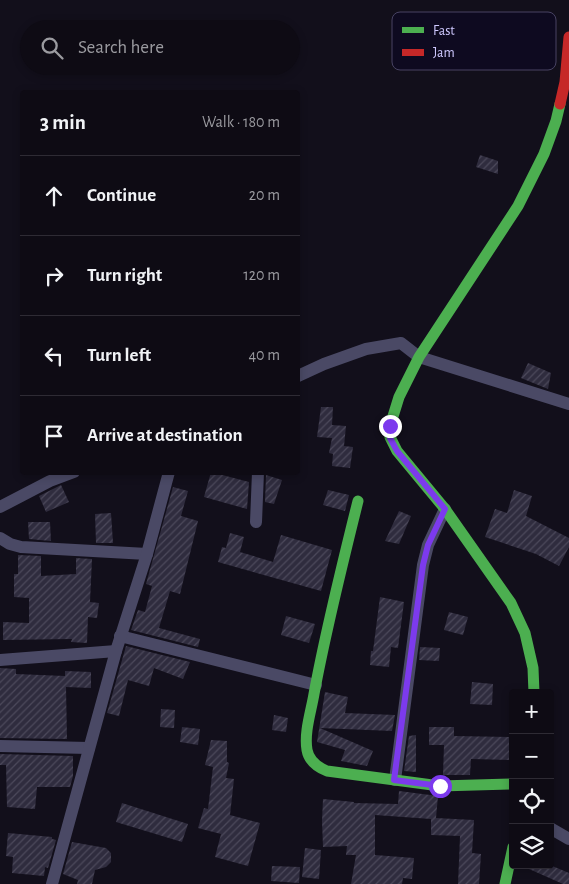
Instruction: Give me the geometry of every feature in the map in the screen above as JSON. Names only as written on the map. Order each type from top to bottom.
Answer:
[{"type":"main road","points":[[534,689],[533,668],[525,633],[511,603],[445,509],[397,451],[390,438],[390,426],[393,413],[419,358],[518,206],[544,154],[556,121],[565,82],[569,37]]},
{"type":"main road","points":[[358,501],[316,685],[307,738],[307,750],[310,759],[316,766],[327,771],[440,786],[509,784]]},
{"type":"main road","points":[[505,884],[509,866]]},
{"type":"street","points":[[300,375],[366,349],[402,343],[419,358],[569,404]]},
{"type":"street","points":[[0,507],[50,481],[66,475]]},
{"type":"street","points":[[52,884],[120,636],[147,554],[169,475]]},
{"type":"street","points":[[256,522],[258,475]]},
{"type":"street","points":[[394,780],[423,565],[428,545],[445,509]]},
{"type":"street","points":[[0,538],[10,544],[21,547],[147,554]]},
{"type":"street","points":[[120,636],[316,685]]},
{"type":"street","points":[[0,660],[116,651]]},
{"type":"street","points":[[0,746],[89,748]]},
{"type":"street","points":[[554,830],[569,839]]},
{"type":"building","points":[[480,155],[498,161],[498,174],[476,167]]},
{"type":"building","points":[[528,363],[551,373],[548,389],[521,378]]},
{"type":"building","points":[[321,407],[333,407],[332,425],[346,426],[344,446],[353,447],[350,468],[332,466],[333,454],[329,453],[332,438],[317,437]]},
{"type":"building","points":[[210,475],[222,475],[249,482],[247,509],[204,497]]},
{"type":"building","points":[[266,475],[282,480],[274,504],[265,502]]},
{"type":"building","points":[[61,485],[69,502],[46,512],[39,496]]},
{"type":"building","points":[[173,487],[188,491],[181,516],[198,521],[180,594],[170,591],[159,628],[200,639],[198,647],[131,630],[138,610],[145,612],[152,586],[146,584]]},
{"type":"building","points":[[328,490],[349,495],[345,511],[323,505]]},
{"type":"building","points":[[514,490],[532,496],[526,516],[569,538],[569,547],[559,566],[536,554],[485,537],[495,509],[507,513]]},
{"type":"building","points":[[399,511],[411,516],[399,544],[385,541]]},
{"type":"building","points":[[111,513],[113,543],[96,543],[95,514]]},
{"type":"building","points":[[28,522],[50,522],[51,541],[29,539]]},
{"type":"building","points":[[230,533],[244,537],[240,552],[273,562],[281,535],[332,550],[321,591],[218,562],[222,547],[226,548]]},
{"type":"building","points":[[18,555],[41,556],[41,576],[76,574],[76,558],[92,559],[90,602],[99,603],[97,618],[88,617],[87,643],[71,642],[72,639],[3,640],[3,622],[29,623],[29,598],[14,597],[14,574],[18,574]]},
{"type":"building","points":[[380,597],[404,602],[398,648],[391,647],[389,667],[370,665]]},
{"type":"building","points":[[449,612],[468,617],[463,635],[444,630]]},
{"type":"building","points":[[286,616],[315,624],[309,643],[281,635]]},
{"type":"building","points":[[126,646],[190,662],[183,679],[154,668],[149,686],[128,680],[119,716],[107,713]]},
{"type":"building","points":[[420,647],[440,648],[439,661],[419,660]]},
{"type":"building","points":[[0,668],[16,669],[16,674],[65,676],[65,671],[91,672],[91,688],[66,687],[67,739],[0,738]]},
{"type":"building","points":[[472,682],[493,684],[492,705],[470,704]]},
{"type":"building","points":[[325,692],[348,697],[345,713],[395,715],[392,731],[320,728],[373,751],[367,766],[341,761],[345,750],[317,742]]},
{"type":"building","points":[[161,709],[175,710],[174,728],[160,727]]},
{"type":"building","points":[[274,715],[288,718],[286,732],[272,730]]},
{"type":"building","points":[[182,727],[200,729],[198,745],[180,742]]},
{"type":"building","points":[[429,727],[454,727],[454,736],[509,737],[509,760],[471,759],[470,775],[443,775],[444,745],[429,745]]},
{"type":"building","points":[[416,735],[416,772],[404,771],[409,736]]},
{"type":"building","points":[[211,740],[227,741],[227,762],[229,763],[226,778],[234,779],[230,815],[260,823],[248,866],[215,857],[221,834],[198,828],[204,808],[208,809],[213,767],[205,765]]},
{"type":"building","points":[[0,754],[73,756],[73,776],[70,787],[37,787],[35,809],[7,807],[6,765],[0,765]]},
{"type":"building","points":[[399,791],[438,796],[436,818],[474,820],[472,853],[481,854],[479,884],[458,884],[460,836],[431,835],[431,819],[375,815],[375,855],[414,858],[412,879],[403,878],[402,884],[351,884],[356,855],[346,855],[347,846],[323,847],[323,799],[354,803],[398,804]]},
{"type":"building","points":[[122,803],[188,824],[182,842],[116,822]]},
{"type":"building","points":[[8,833],[52,837],[52,839],[56,840],[48,868],[45,867],[44,876],[12,873],[13,857],[6,856]]},
{"type":"building","points":[[72,842],[106,848],[111,853],[111,862],[106,867],[95,870],[92,884],[77,884],[78,880],[63,874]]},
{"type":"building","points":[[305,848],[321,850],[319,879],[302,877]]},
{"type":"building","points":[[272,866],[300,867],[299,883],[271,881]]},
{"type":"building","points":[[554,867],[569,873],[569,884],[563,884],[529,869],[554,869]]},
{"type":"traffic: fast","points":[[534,689],[533,668],[525,633],[511,603],[445,509],[397,451],[390,437],[390,426],[399,397],[419,357],[518,206],[544,154],[560,104]]},
{"type":"traffic: fast","points":[[358,501],[329,621],[308,722],[306,743],[310,757],[317,765],[327,771],[440,786],[509,784]]},
{"type":"traffic: fast","points":[[505,884],[509,866]]},
{"type":"traffic: jam","points":[[560,104],[565,82],[569,37]]},
{"type":"route","points":[[390,426],[390,438],[397,451],[445,509],[428,545],[423,565],[394,780],[440,786]]}]
